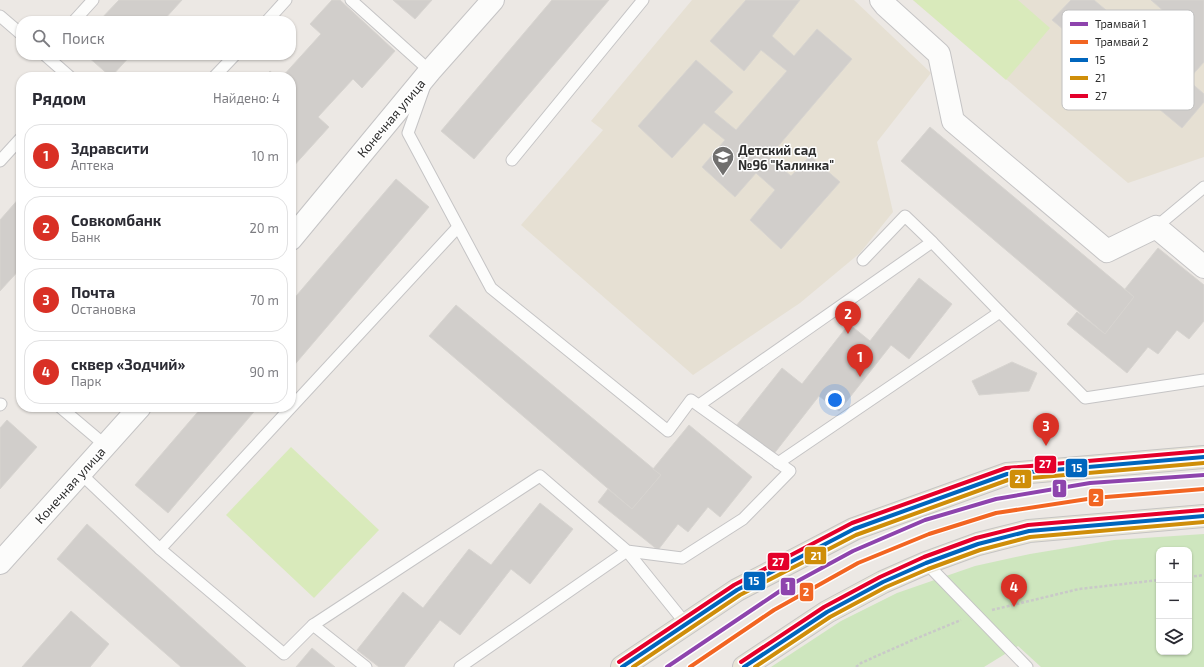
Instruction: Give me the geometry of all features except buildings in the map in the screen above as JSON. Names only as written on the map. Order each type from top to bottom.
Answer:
[{"type":"main road","points":[[622,667],[737,590],[854,529],[1007,474],[1204,456]]},
{"type":"main road","points":[[744,667],[827,612],[884,582],[926,563],[978,544],[1029,531],[1204,516]]},
{"type":"street","name":"Конечная улица","points":[[296,233],[430,72],[493,0]]},
{"type":"street","points":[[881,0],[939,54],[953,121],[1107,251],[1156,227],[1204,267]]},
{"type":"street","name":"Конечная улица","points":[[0,563],[135,412]]},
{"type":"lane","points":[[79,16],[93,0]]},
{"type":"lane","points":[[272,16],[286,0]]},
{"type":"lane","points":[[351,0],[430,72],[408,133],[491,288],[668,431],[691,400],[790,471],[743,519],[682,558],[628,551],[460,667]]},
{"type":"lane","points":[[512,160],[643,0]]},
{"type":"lane","points":[[0,16],[16,30]]},
{"type":"lane","points":[[51,60],[64,72]]},
{"type":"lane","points":[[219,72],[230,60]]},
{"type":"lane","points":[[0,161],[16,143]]},
{"type":"lane","points":[[1156,227],[1204,187]]},
{"type":"lane","points":[[863,260],[905,216],[1085,398],[1204,380]]},
{"type":"lane","points":[[296,402],[458,227]]},
{"type":"lane","points":[[699,405],[932,242]]},
{"type":"lane","points":[[778,463],[1000,312]]},
{"type":"lane","points":[[66,412],[105,445]]},
{"type":"lane","points":[[160,549],[287,412]]},
{"type":"lane","points":[[80,472],[160,549],[284,654],[313,625],[540,476],[628,551],[686,624]]},
{"type":"lane","points":[[926,563],[1027,667]]},
{"type":"lane","points":[[313,625],[366,667]]},
{"type":"path","points":[[1192,577],[1204,576]]},
{"type":"path","points":[[856,667],[861,663],[915,639],[976,614],[1080,589],[1156,580]]},
{"type":"shaded area","name":"Детский сад №96 \"Калинка\"","points":[[692,0],[854,0],[931,73],[877,142],[893,212],[860,253],[800,303],[693,375],[521,225],[603,130],[591,121]]},
{"type":"shaded area","points":[[913,0],[1204,0],[1204,157],[1128,183]]},
{"type":"green space","points":[[913,0],[1018,0],[1050,28],[1006,80]]},
{"type":"green space","points":[[291,447],[379,530],[314,598],[226,515]]},
{"type":"green space","points":[[1204,534],[1204,667],[1041,667],[1018,646],[984,667],[771,667],[841,621],[897,593],[975,566],[1030,554],[1114,540]]},
{"type":"tram line","name":"1","points":[[667,667],[783,589],[853,551],[925,520],[996,499],[1090,483],[1204,475]]},
{"type":"tram line","name":"2","points":[[690,667],[774,610],[858,563],[929,534],[996,513],[1094,498],[1204,489]]},
{"type":"transit line","name":"27","points":[[619,662],[734,585],[852,523],[1006,468],[1203,451]]},
{"type":"transit line","name":"15","points":[[622,667],[737,590],[854,529],[1007,474],[1204,457]]},
{"type":"transit line","name":"21","points":[[633,667],[740,595],[856,535],[1008,480],[1204,463]]},
{"type":"transit line","name":"27","points":[[741,662],[824,607],[880,577],[924,557],[976,538],[1028,525],[1203,510]]},
{"type":"transit line","name":"15","points":[[744,667],[827,612],[883,582],[926,563],[978,544],[1029,531],[1204,516]]},
{"type":"transit line","name":"21","points":[[755,667],[830,617],[886,587],[928,569],[980,550],[1030,537],[1204,522]]},
{"type":"place","name":"Детский сад №96 \"Калинка\"","points":[[723,176]]},
{"type":"place","name":"Совкомбанк","points":[[848,334]]},
{"type":"place","name":"Здравсити","points":[[860,377]]},
{"type":"place","name":"Почта","points":[[1046,446]]},
{"type":"place","name":"сквер «Зодчий»","points":[[1014,607]]}]
